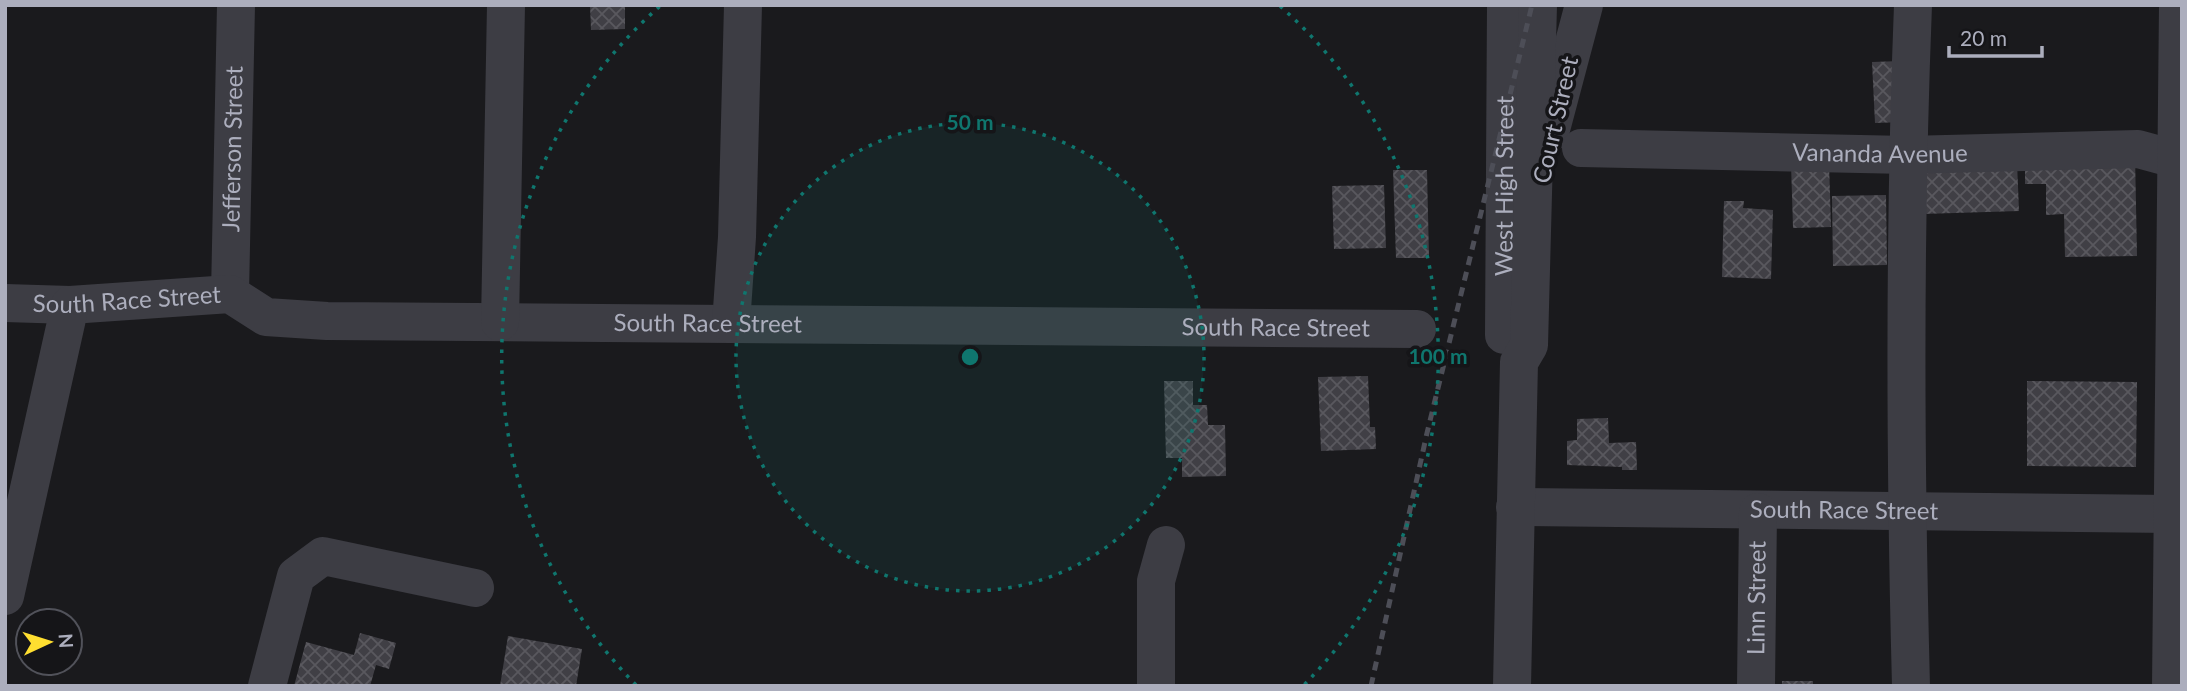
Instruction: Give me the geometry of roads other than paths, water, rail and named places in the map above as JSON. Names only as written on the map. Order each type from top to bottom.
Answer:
[{"type":"street","name":"Jefferson Street","points":[[230,294],[236,5]]},
{"type":"street","points":[[500,322],[506,5]]},
{"type":"street","points":[[731,324],[737,223],[743,5]]},
{"type":"street","name":"West High Street","points":[[1506,5],[1504,346],[1519,362]]},
{"type":"street","name":"West High Street","points":[[1513,686],[1519,362],[1529,345],[1538,5]]},
{"type":"street","name":"Court Street","points":[[1533,235],[1545,154],[1584,5]]},
{"type":"street","points":[[1911,686],[1907,512],[1907,155],[1913,5]]},
{"type":"street","points":[[2171,686],[2179,161],[2178,5]]},
{"type":"street","name":"Vananda Avenue","points":[[1581,148],[1907,155],[2138,149],[2179,161]]},
{"type":"street","name":"South Race Street","points":[[5,303],[70,305],[230,294],[265,317],[327,321],[1417,329]]},
{"type":"street","points":[[5,596],[70,305]]},
{"type":"street","name":"South Race Street","points":[[1515,507],[1907,512],[2175,503]]},
{"type":"street","name":"Linn Street","points":[[1756,686],[1758,512]]},
{"type":"street","points":[[1156,686],[1156,581],[1166,545]]},
{"type":"street","points":[[267,686],[296,576],[323,556],[475,588]]},
{"type":"railway","points":[[1371,686],[1427,433],[1532,5]]}]
